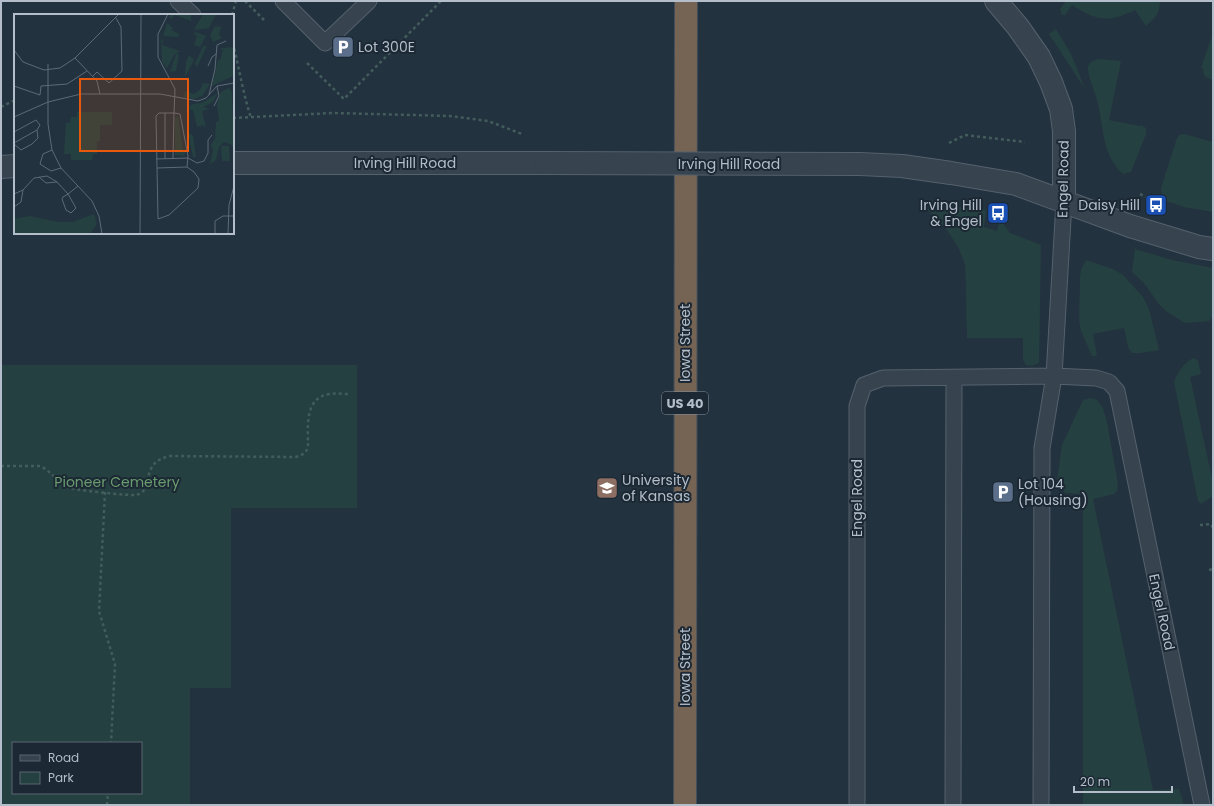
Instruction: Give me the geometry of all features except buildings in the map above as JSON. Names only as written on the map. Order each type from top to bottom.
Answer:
[{"type":"highway","name":"Iowa Street","points":[[685,805],[686,1]]},
{"type":"street","name":"Engel Road","points":[[996,1],[1018,27],[1039,57],[1053,87],[1061,109],[1064,131],[1064,202]]},
{"type":"street","name":"Irving Hill Road","points":[[234,164],[860,164],[902,166],[1016,184],[1130,226],[1199,247],[1213,249]]},
{"type":"street","points":[[1,167],[14,166]]},
{"type":"lane","points":[[178,1],[192,14]]},
{"type":"lane","points":[[283,1],[325,43],[369,1]]},
{"type":"lane","name":"Engel Road","points":[[1054,376],[1064,202]]},
{"type":"lane","points":[[1041,805],[1042,448],[1054,376]]},
{"type":"lane","name":"Engel Road","points":[[857,805],[857,406],[864,385],[883,378],[1054,376],[1096,378],[1110,382],[1117,392],[1202,805]]},
{"type":"lane","points":[[953,805],[954,378]]},
{"type":"path","points":[[232,14],[236,1]]},
{"type":"path","points":[[234,47],[250,118]]},
{"type":"path","points":[[1,107],[14,100]]},
{"type":"path","points":[[234,118],[333,113],[450,116],[488,121],[524,134]]},
{"type":"path","points":[[1,466],[40,466],[46,469],[66,487],[73,490],[137,495],[144,491],[147,485],[150,470],[161,458],[170,456],[296,457],[303,454],[307,450],[308,446],[310,408],[322,396],[330,394],[348,394]]},
{"type":"path","points":[[105,492],[99,611],[115,664],[111,742]]},
{"type":"path","points":[[1200,525],[1212,524],[1213,528]]},
{"type":"path","points":[[1209,570],[1213,569]]},
{"type":"path","points":[[107,805],[108,794]]},
{"type":"green space","points":[[1066,1],[1160,1],[1159,10],[1146,26],[1135,10],[1117,17],[1103,18],[1096,17],[1072,5],[1065,15],[1062,15],[1060,9]]},
{"type":"green space","points":[[1056,29],[1071,54],[1085,89],[1049,34]]},
{"type":"green space","points":[[1213,33],[1213,80],[1205,76],[1203,68],[1201,68]]},
{"type":"green space","points":[[1100,59],[1121,61],[1109,120],[1141,125],[1146,128],[1146,134],[1131,172],[1123,174],[1116,166],[1107,149],[1097,100],[1089,74],[1088,67],[1090,63]]},
{"type":"green space","points":[[1182,134],[1213,142],[1213,212],[1184,207],[1164,200],[1162,197],[1161,188],[1177,138]]},
{"type":"green space","points":[[925,200],[941,201],[958,207],[986,210],[984,227],[997,231],[999,223],[992,221],[994,211],[1010,233],[1041,245],[1039,363],[1032,366],[1026,365],[1023,359],[1023,338],[967,338],[965,264],[958,247],[947,230],[925,207]]},
{"type":"green space","points":[[1135,249],[1172,260],[1213,268],[1213,316],[1209,321],[1185,323],[1166,311],[1158,303],[1144,283],[1132,272]]},
{"type":"green space","points":[[1086,260],[1113,269],[1123,275],[1143,297],[1149,309],[1159,350],[1132,353],[1128,347],[1124,328],[1093,334],[1097,356],[1092,356],[1081,331],[1079,320],[1080,278],[1081,270]]},
{"type":"green space","points":[[1194,358],[1198,361],[1201,374],[1190,377],[1213,483],[1213,496],[1201,504],[1198,501],[1174,382],[1182,368]]},
{"type":"green space","name":"Pioneer Cemetery","points":[[1,365],[357,365],[357,508],[231,508],[231,688],[190,688],[190,805],[1,805]]},
{"type":"green space","points":[[1090,398],[1097,400],[1103,408],[1107,422],[1118,484],[1117,491],[1114,494],[1093,499],[1153,790],[1179,789],[1184,805],[1083,805],[1083,494],[1066,493],[1059,488],[1057,481],[1062,445],[1083,400]]},
{"type":"place","name":"Lot 300E","points":[[343,47]]},
{"type":"place","name":"Daisy Hill","points":[[1156,205]]},
{"type":"place","name":"Irving Hill & Engel","points":[[998,213]]},
{"type":"place","name":"University of Kansas","points":[[607,488]]},
{"type":"place","name":"Lot 104 (Housing)","points":[[1003,492]]}]
